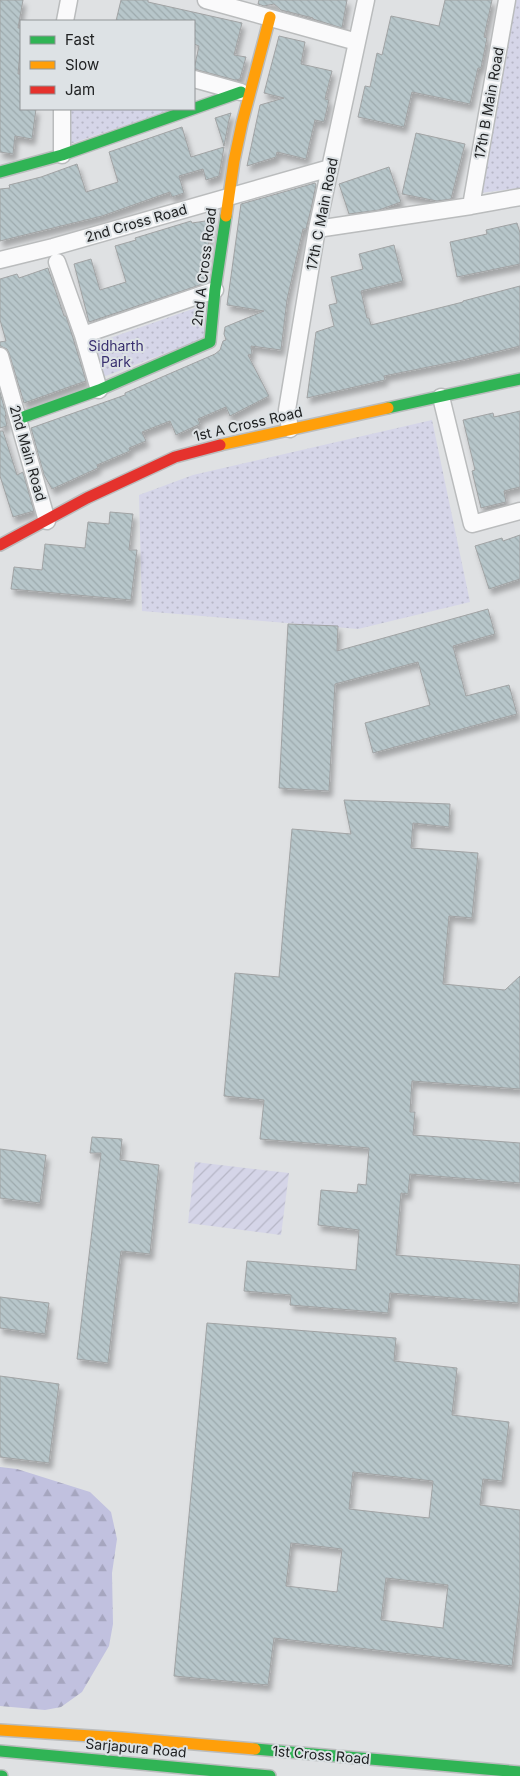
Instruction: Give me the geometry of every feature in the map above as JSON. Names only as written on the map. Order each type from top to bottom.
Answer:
[{"type":"street","points":[[66,20],[69,0]]},
{"type":"street","points":[[206,0],[357,42]]},
{"type":"street","name":"17th C Main Road","points":[[290,429],[287,410],[318,229],[366,0]]},
{"type":"street","name":"17th B Main Road","points":[[471,206],[507,0]]},
{"type":"street","name":"2nd A Cross Road","points":[[99,390],[210,342],[215,290],[246,93],[270,18]]},
{"type":"street","points":[[195,79],[246,93]]},
{"type":"street","points":[[0,172],[62,155],[246,93]]},
{"type":"street","points":[[62,110],[62,155]]},
{"type":"street","name":"2nd Cross Road","points":[[0,260],[53,248],[330,168]]},
{"type":"street","points":[[318,229],[520,197]]},
{"type":"street","points":[[18,419],[99,390],[83,335],[57,262]]},
{"type":"street","points":[[83,335],[215,290]]},
{"type":"street","name":"2nd Main Road","points":[[0,356],[47,521]]},
{"type":"street","name":"1st A Cross Road","points":[[0,545],[87,498],[174,457],[242,439],[520,379]]},
{"type":"street","points":[[441,397],[472,524],[520,511]]},
{"type":"street","name":"1st Cross Road","points":[[0,1730],[122,1738],[520,1772]]},
{"type":"street","name":"Sarjapura Road","points":[[0,1751],[270,1776]]},
{"type":"green space","points":[[515,0],[520,0],[520,188],[480,193]]},
{"type":"green space","points":[[69,110],[170,110],[70,144]]},
{"type":"green space","name":"Sidharth Park","points":[[204,305],[208,337],[103,377],[93,344]]},
{"type":"green space","points":[[432,420],[470,602],[358,629],[142,611],[139,495],[193,475]]},
{"type":"green space","points":[[195,1162],[289,1173],[281,1235],[188,1223]]},
{"type":"green space","points":[[0,1467],[17,1469],[90,1492],[111,1512],[117,1539],[112,1573],[113,1624],[109,1646],[82,1692],[61,1707],[45,1710],[0,1706]]},
{"type":"building","points":[[0,0],[23,0],[18,28],[20,28],[18,74],[20,74],[20,110],[36,110],[32,139],[15,136],[13,154],[0,152]]},
{"type":"building","points":[[121,0],[148,0],[148,2],[242,23],[234,55],[246,57],[240,79],[235,80],[195,69],[199,46],[195,44],[195,20],[116,20]]},
{"type":"building","points":[[259,0],[347,0],[342,28],[281,10],[274,4],[264,6],[258,4]]},
{"type":"building","points":[[445,0],[492,0],[484,37],[487,38],[481,68],[478,68],[470,104],[412,92],[404,127],[358,117],[365,86],[370,87],[377,53],[382,55],[391,16],[439,26]]},
{"type":"building","points":[[279,36],[305,42],[301,64],[332,71],[325,99],[329,100],[324,122],[315,120],[306,159],[277,152],[276,157],[247,166],[260,105],[284,98],[264,93]]},
{"type":"building","points":[[231,113],[229,120],[224,146],[215,118]]},
{"type":"building","points":[[182,127],[191,157],[224,147],[219,176],[206,180],[203,169],[179,176],[184,193],[172,197],[170,192],[102,216],[0,241],[0,189],[10,188],[9,185],[41,177],[77,164],[86,192],[118,182],[109,152]]},
{"type":"building","points":[[416,133],[465,144],[451,199],[437,201],[402,194]]},
{"type":"building","points":[[389,167],[401,202],[379,210],[349,214],[339,184]]},
{"type":"building","points":[[315,183],[311,209],[306,229],[303,229],[287,300],[281,350],[251,346],[252,354],[248,355],[269,396],[230,416],[226,407],[198,419],[200,424],[176,435],[170,421],[142,432],[146,441],[129,448],[130,451],[97,465],[98,468],[52,489],[44,475],[31,428],[125,395],[125,393],[215,354],[220,350],[223,341],[226,340],[224,334],[225,327],[264,311],[227,305],[241,204]]},
{"type":"building","points":[[212,220],[207,256],[204,257],[206,264],[203,284],[89,322],[74,264],[91,259],[100,290],[126,282],[115,246],[191,221],[192,223]]},
{"type":"building","points":[[517,223],[520,233],[520,264],[457,277],[450,242],[487,234],[486,230]]},
{"type":"building","points":[[394,245],[403,281],[361,291],[367,318],[369,318],[371,325],[520,286],[520,346],[384,376],[385,380],[307,398],[316,332],[334,326],[329,305],[337,303],[331,277],[363,269],[359,254]]},
{"type":"building","points":[[48,268],[64,316],[66,316],[86,381],[24,403],[9,353],[7,349],[0,346],[0,342],[6,341],[0,320],[0,279],[17,274],[19,278]]},
{"type":"building","points":[[0,392],[7,426],[0,428]]},
{"type":"building","points":[[520,411],[520,487],[504,491],[506,502],[481,508],[472,471],[475,470],[463,420],[493,413],[494,417]]},
{"type":"building","points":[[0,431],[3,431],[17,475],[23,472],[34,511],[13,517],[0,476]]},
{"type":"building","points":[[110,512],[133,514],[129,550],[137,550],[131,600],[11,589],[14,567],[42,570],[45,544],[85,548],[88,522],[109,524]]},
{"type":"building","points":[[520,535],[520,579],[489,589],[475,546],[502,538],[503,541]]},
{"type":"building","points":[[488,609],[495,634],[453,646],[466,696],[509,685],[517,714],[373,753],[365,723],[430,705],[418,662],[335,684],[329,791],[279,788],[288,624],[338,626],[337,651]]},
{"type":"building","points":[[344,800],[450,804],[449,827],[413,823],[411,848],[478,853],[472,918],[449,916],[443,984],[505,990],[520,976],[520,1089],[412,1081],[410,1112],[415,1112],[413,1135],[520,1143],[520,1183],[410,1174],[408,1194],[401,1193],[396,1255],[520,1265],[518,1303],[390,1293],[388,1313],[290,1305],[291,1295],[244,1291],[247,1261],[356,1270],[359,1230],[318,1225],[321,1190],[357,1193],[358,1184],[366,1185],[369,1148],[260,1139],[264,1100],[224,1096],[235,973],[279,977],[292,829],[351,834]]},
{"type":"building","points":[[92,1137],[122,1139],[120,1160],[159,1165],[150,1254],[121,1251],[108,1363],[77,1359],[101,1153],[90,1153]]},
{"type":"building","points":[[0,1149],[46,1155],[40,1203],[0,1198]]},
{"type":"building","points":[[0,1297],[49,1303],[45,1334],[0,1328]]},
{"type":"building","points":[[207,1323],[396,1338],[394,1361],[457,1368],[452,1415],[509,1422],[502,1481],[483,1479],[480,1505],[520,1510],[520,1598],[512,1666],[274,1638],[268,1685],[174,1676]],"holes":[[[353,1472],[433,1481],[429,1518],[349,1509]],[[291,1543],[342,1549],[337,1592],[286,1586]],[[386,1578],[448,1585],[443,1628],[381,1620]]]},
{"type":"building","points":[[0,1376],[59,1384],[49,1463],[0,1457]]},
{"type":"traffic: fast","points":[[195,108],[241,92]]},
{"type":"traffic: fast","points":[[0,172],[62,155],[190,110]]},
{"type":"traffic: fast","points":[[18,419],[99,390],[210,342],[215,290],[226,216]]},
{"type":"traffic: fast","points":[[388,408],[520,379]]},
{"type":"traffic: fast","points":[[255,1749],[520,1772]]},
{"type":"traffic: fast","points":[[0,1751],[270,1776]]},
{"type":"traffic: slow","points":[[226,216],[242,123],[270,17]]},
{"type":"traffic: slow","points":[[220,445],[388,408]]},
{"type":"traffic: slow","points":[[0,1730],[255,1749]]},
{"type":"traffic: jam","points":[[0,545],[87,498],[175,457],[220,445]]}]
